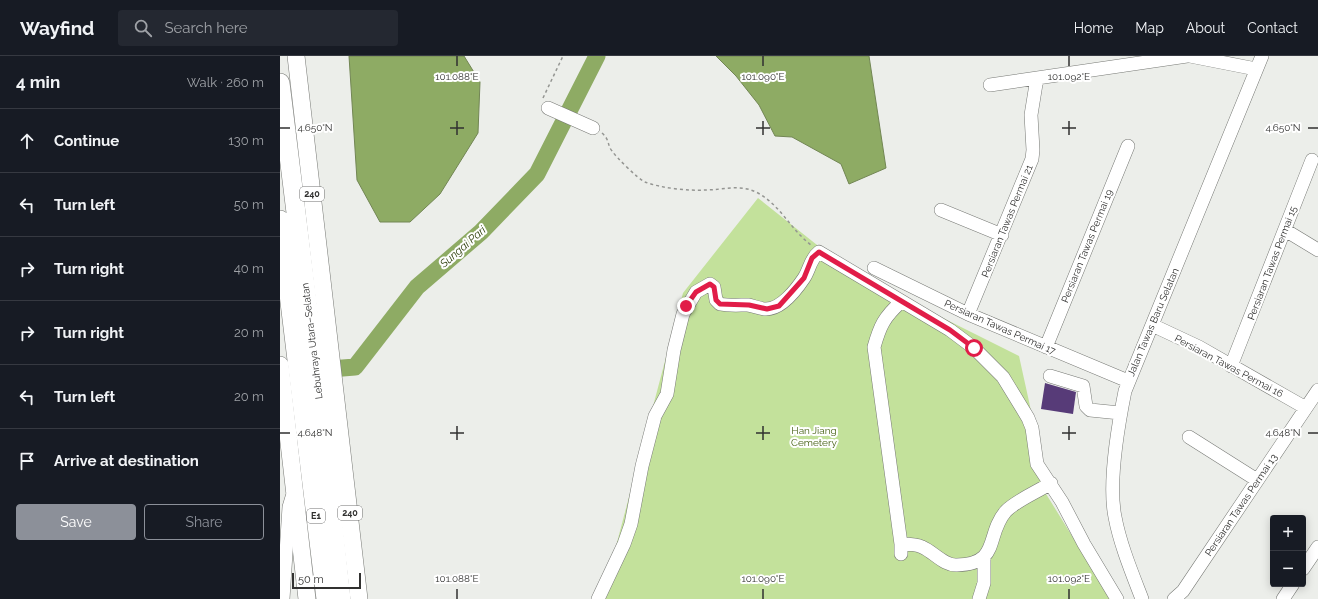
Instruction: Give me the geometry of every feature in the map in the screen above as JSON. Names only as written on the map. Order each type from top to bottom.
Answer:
[{"type":"highway","name":"Lebuhraya Utara–Selatan","points":[[280,83],[311,333],[314,432],[326,599]]},
{"type":"highway","name":"Lebuhraya Utara–Selatan","points":[[280,220],[311,333]]},
{"type":"highway","name":"Lebuhraya Utara–Selatan","points":[[314,432],[341,599]]},
{"type":"main road","name":"240","points":[[296,56],[311,333]]},
{"type":"main road","points":[[280,365],[314,432],[294,489],[307,599]]},
{"type":"main road","name":"240","points":[[314,432],[359,599]]},
{"type":"street","points":[[990,85],[1037,78],[1097,62],[1187,56]]},
{"type":"street","points":[[1190,56],[1256,69]]},
{"type":"street","name":"Jalan Tawas Baru Selatan","points":[[1142,599],[1116,524],[1113,502],[1113,476],[1120,413],[1128,381],[1262,56]]},
{"type":"street","name":"Persiaran Tawas Permai 21","points":[[968,314],[1002,236],[1032,159],[1033,144],[1031,123],[1033,98],[1037,78]]},
{"type":"street","points":[[548,108],[593,128]]},
{"type":"street","name":"Persiaran Tawas Permai 19","points":[[1046,347],[1128,146]]},
{"type":"street","name":"Persiaran Tawas Permai 15","points":[[1232,366],[1312,160]]},
{"type":"street","points":[[941,210],[1002,236]]},
{"type":"street","points":[[1284,230],[1318,250]]},
{"type":"street","points":[[598,599],[624,544],[631,524],[642,466],[655,416],[667,394],[679,329],[683,314],[690,299],[696,292],[710,284],[714,287],[716,300],[720,304],[749,305],[762,309],[774,308],[779,306],[800,284],[812,258],[819,252],[842,264],[901,302],[950,330],[974,348],[1003,377],[1028,418],[1032,428],[1036,459],[1117,599]]},
{"type":"street","name":"Persiaran Tawas Permai 17","points":[[874,268],[968,314],[1128,381]]},
{"type":"street","points":[[901,302],[889,312],[881,324],[874,347],[901,549],[920,546],[933,552],[945,563],[956,566],[976,562],[984,558],[989,550],[999,521],[1008,510],[1051,483]]},
{"type":"street","name":"Persiaran Tawas Permai 16","points":[[1152,325],[1199,347],[1306,408]]},
{"type":"street","points":[[1050,376],[1083,386],[1086,406],[1090,410],[1120,413]]},
{"type":"street","name":"Persiaran Tawas Permai 13","points":[[1174,599],[1183,591],[1318,390]]},
{"type":"street","points":[[1189,437],[1257,480]]},
{"type":"street","points":[[283,599],[285,509],[294,489]]},
{"type":"street","points":[[1306,565],[1318,547]]},
{"type":"street","points":[[979,599],[984,583],[984,558]]},
{"type":"street","points":[[1283,599],[1291,587]]},
{"type":"path","points":[[548,108],[544,105],[544,94],[563,56]]},
{"type":"path","points":[[593,128],[604,135],[610,143],[611,150],[644,182],[688,190],[740,188],[752,191],[774,204],[800,236],[819,252]]},
{"type":"green space","name":"Han Jiang Cemetery","points":[[758,198],[851,272],[1019,356],[1030,406],[1043,489],[1111,599],[602,599],[683,293]]},
{"type":"shaded area","points":[[349,56],[464,56],[480,82],[478,133],[440,194],[410,222],[380,222],[357,180]]},
{"type":"shaded area","points":[[716,56],[869,56],[886,168],[849,184],[841,164],[792,137],[775,136],[759,105],[736,76]]},
{"type":"building","points":[[1045,383],[1076,392],[1073,414],[1041,409]]},
{"type":"waterway","name":"Sungai Pari","points":[[318,370],[355,367],[417,287],[481,232],[537,174],[597,56]]},
{"type":"route","points":[[686,306],[696,292],[704,286],[710,284],[714,287],[716,300],[720,304],[730,306],[749,305],[762,309],[779,306],[800,284],[807,273],[812,258],[819,252],[831,257],[901,302],[950,330],[974,348]]}]
